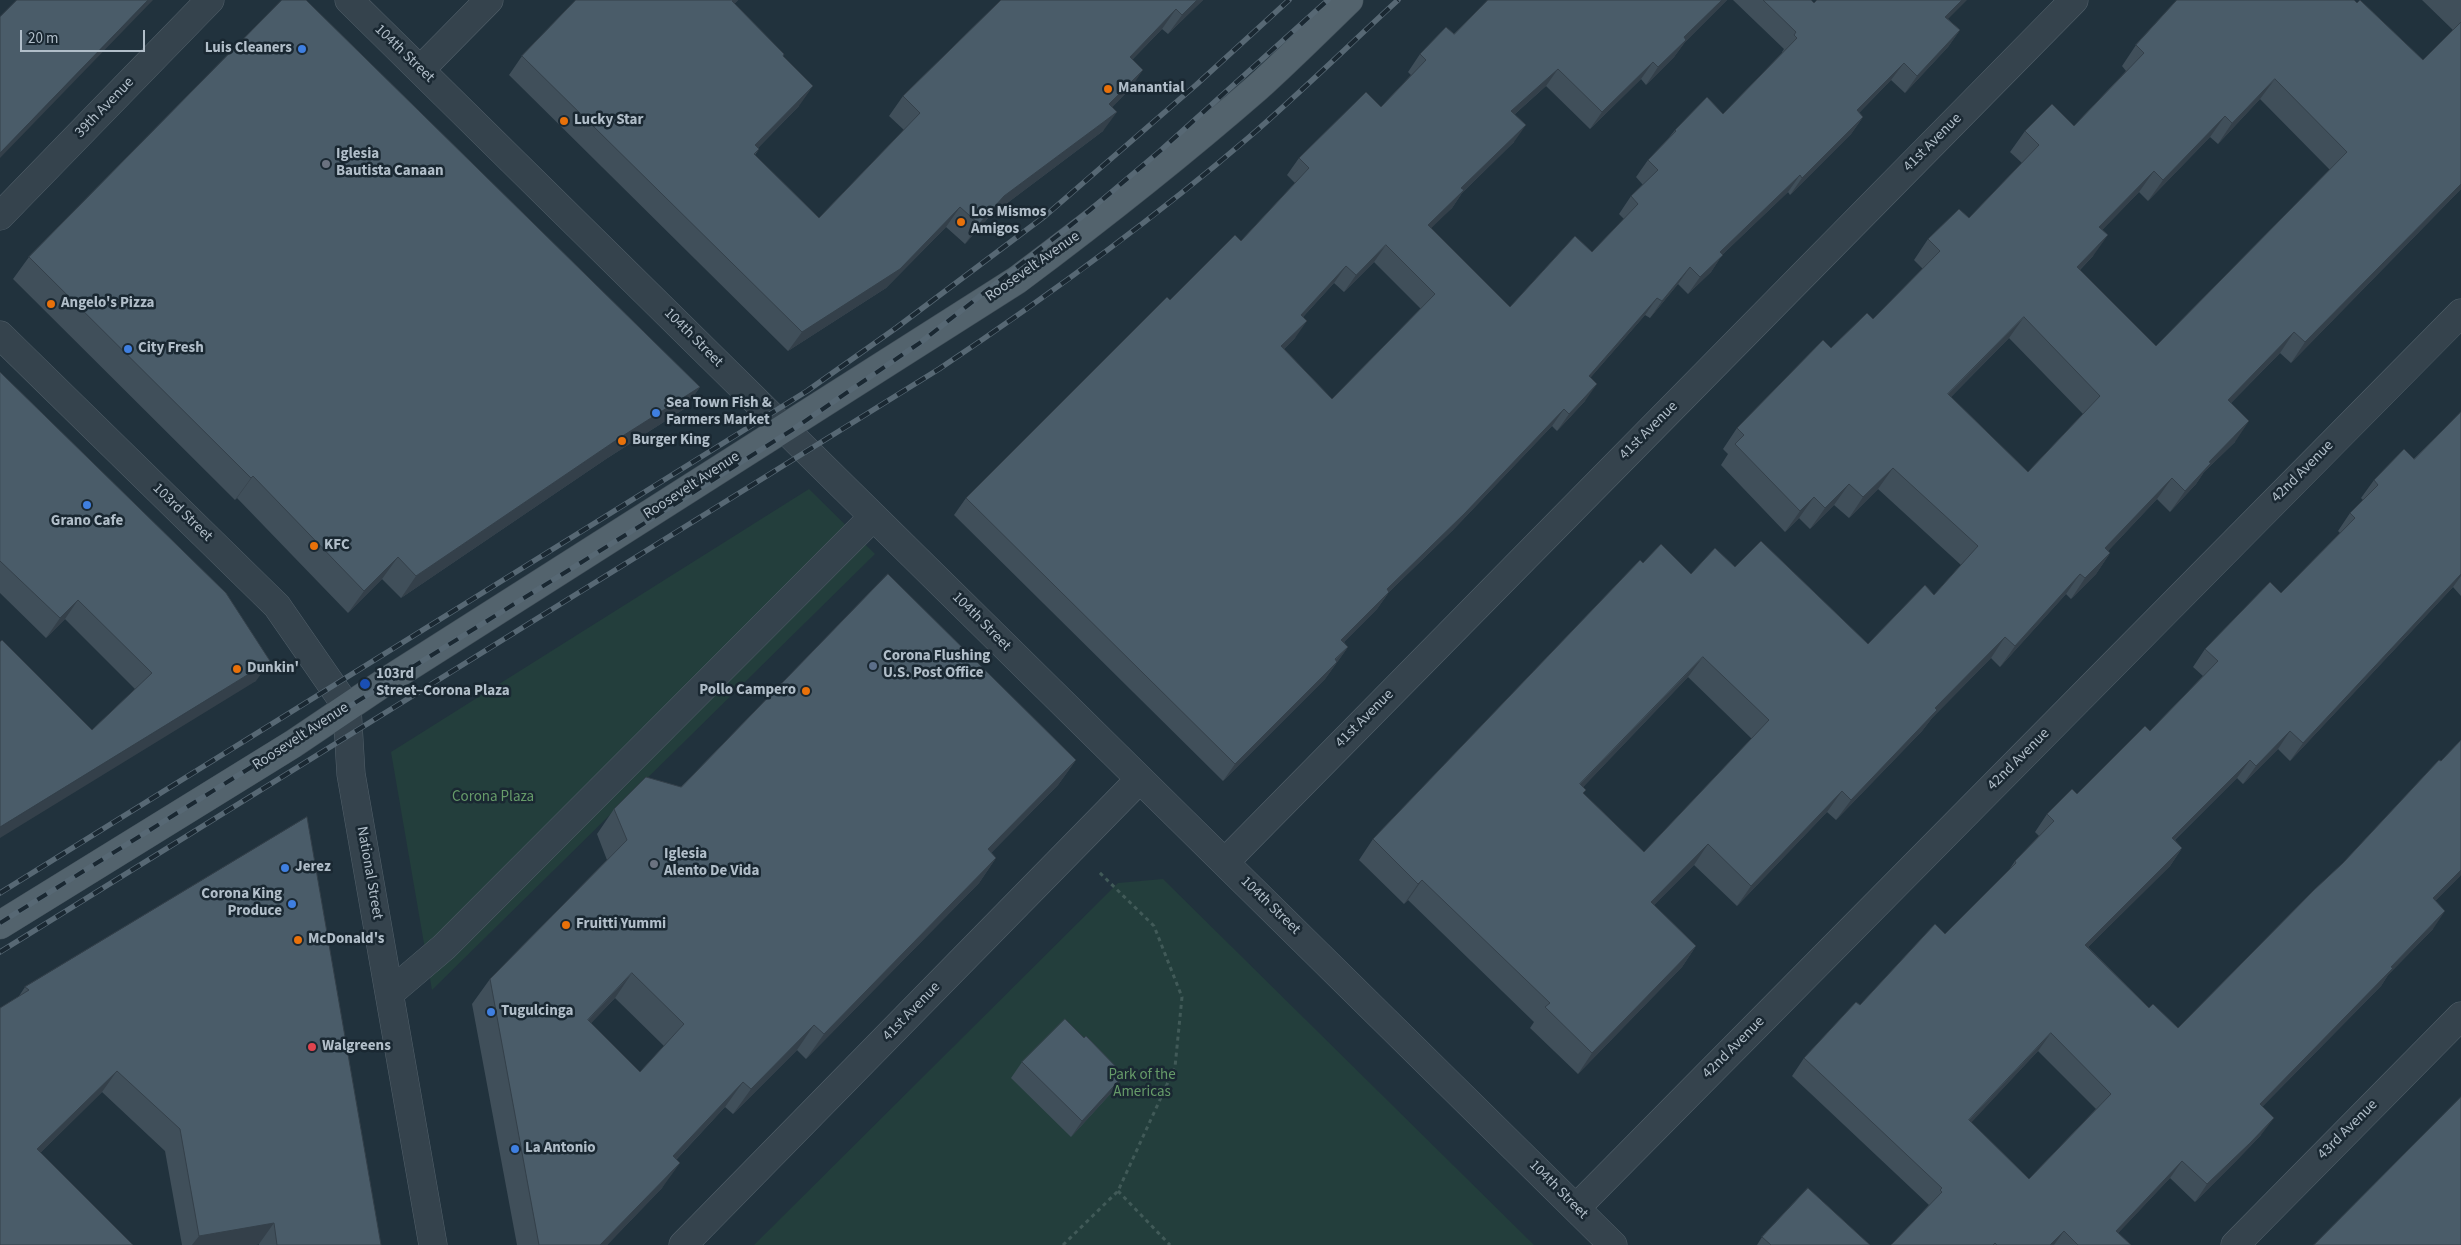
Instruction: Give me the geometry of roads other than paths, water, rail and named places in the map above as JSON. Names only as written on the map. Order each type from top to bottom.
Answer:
[{"type":"main road","name":"Roosevelt Avenue","points":[[0,924],[293,744],[347,707],[1017,280],[1099,219],[1260,85],[1349,0]]},
{"type":"street","name":"39th Avenue","points":[[0,216],[210,0]]},
{"type":"street","name":"104th Street","points":[[349,0],[1613,1245]]},
{"type":"street","points":[[420,70],[488,0]]},
{"type":"street","name":"41st Avenue","points":[[1225,862],[2074,0]]},
{"type":"street","name":"42nd Avenue","points":[[1576,1208],[2461,313]]},
{"type":"street","name":"103rd Street","points":[[0,334],[277,606],[347,707]]},
{"type":"street","points":[[390,993],[444,947],[874,516]]},
{"type":"street","name":"National Street","points":[[347,707],[351,774],[433,1245]]},
{"type":"street","name":"41st Avenue","points":[[683,1245],[1140,779]]},
{"type":"street","name":"43rd Avenue","points":[[2235,1245],[2461,1016]]},
{"type":"railway","points":[[0,893],[807,391],[896,328],[1045,216],[1196,85],[1289,0]]},
{"type":"railway","points":[[0,923],[648,521],[792,430],[921,342],[1089,211],[1160,151],[1328,0]]},
{"type":"railway","points":[[0,952],[939,369],[979,342],[1058,287],[1211,169],[1286,104],[1398,0]]},
{"type":"place","name":"Luis Cleaners","points":[[302,49]]},
{"type":"place","name":"Manantial","points":[[1108,89]]},
{"type":"place","name":"Lucky Star","points":[[564,121]]},
{"type":"place","name":"Iglesia Bautista Canaan","points":[[326,164]]},
{"type":"place","name":"Los Mismos Amigos","points":[[961,222]]},
{"type":"place","name":"Angelo's Pizza","points":[[51,304]]},
{"type":"place","name":"City Fresh","points":[[128,349]]},
{"type":"place","name":"Sea Town Fish & Farmers Market","points":[[656,413]]},
{"type":"place","name":"Burger King","points":[[622,441]]},
{"type":"place","name":"Grano Cafe","points":[[87,505]]},
{"type":"place","name":"KFC","points":[[314,546]]},
{"type":"place","name":"Corona Flushing U.S. Post Office","points":[[873,666]]},
{"type":"place","name":"Dunkin'","points":[[237,669]]},
{"type":"place","name":"103rd Street–Corona Plaza","points":[[365,684]]},
{"type":"place","name":"Pollo Campero","points":[[806,691]]},
{"type":"place","name":"Iglesia Alento De Vida","points":[[654,864]]},
{"type":"place","name":"Jerez","points":[[285,868]]},
{"type":"place","name":"Corona King Produce","points":[[292,904]]},
{"type":"place","name":"Fruitti Yummi","points":[[566,925]]},
{"type":"place","name":"McDonald's","points":[[298,940]]},
{"type":"place","name":"Tugulcinga","points":[[491,1012]]},
{"type":"place","name":"Walgreens","points":[[312,1047]]},
{"type":"place","name":"La Antonio","points":[[515,1149]]},
{"type":"park label","name":"Corona Plaza","points":[[493,798]]},
{"type":"park label","name":"Park of the Americas","points":[[1142,1084]]}]
